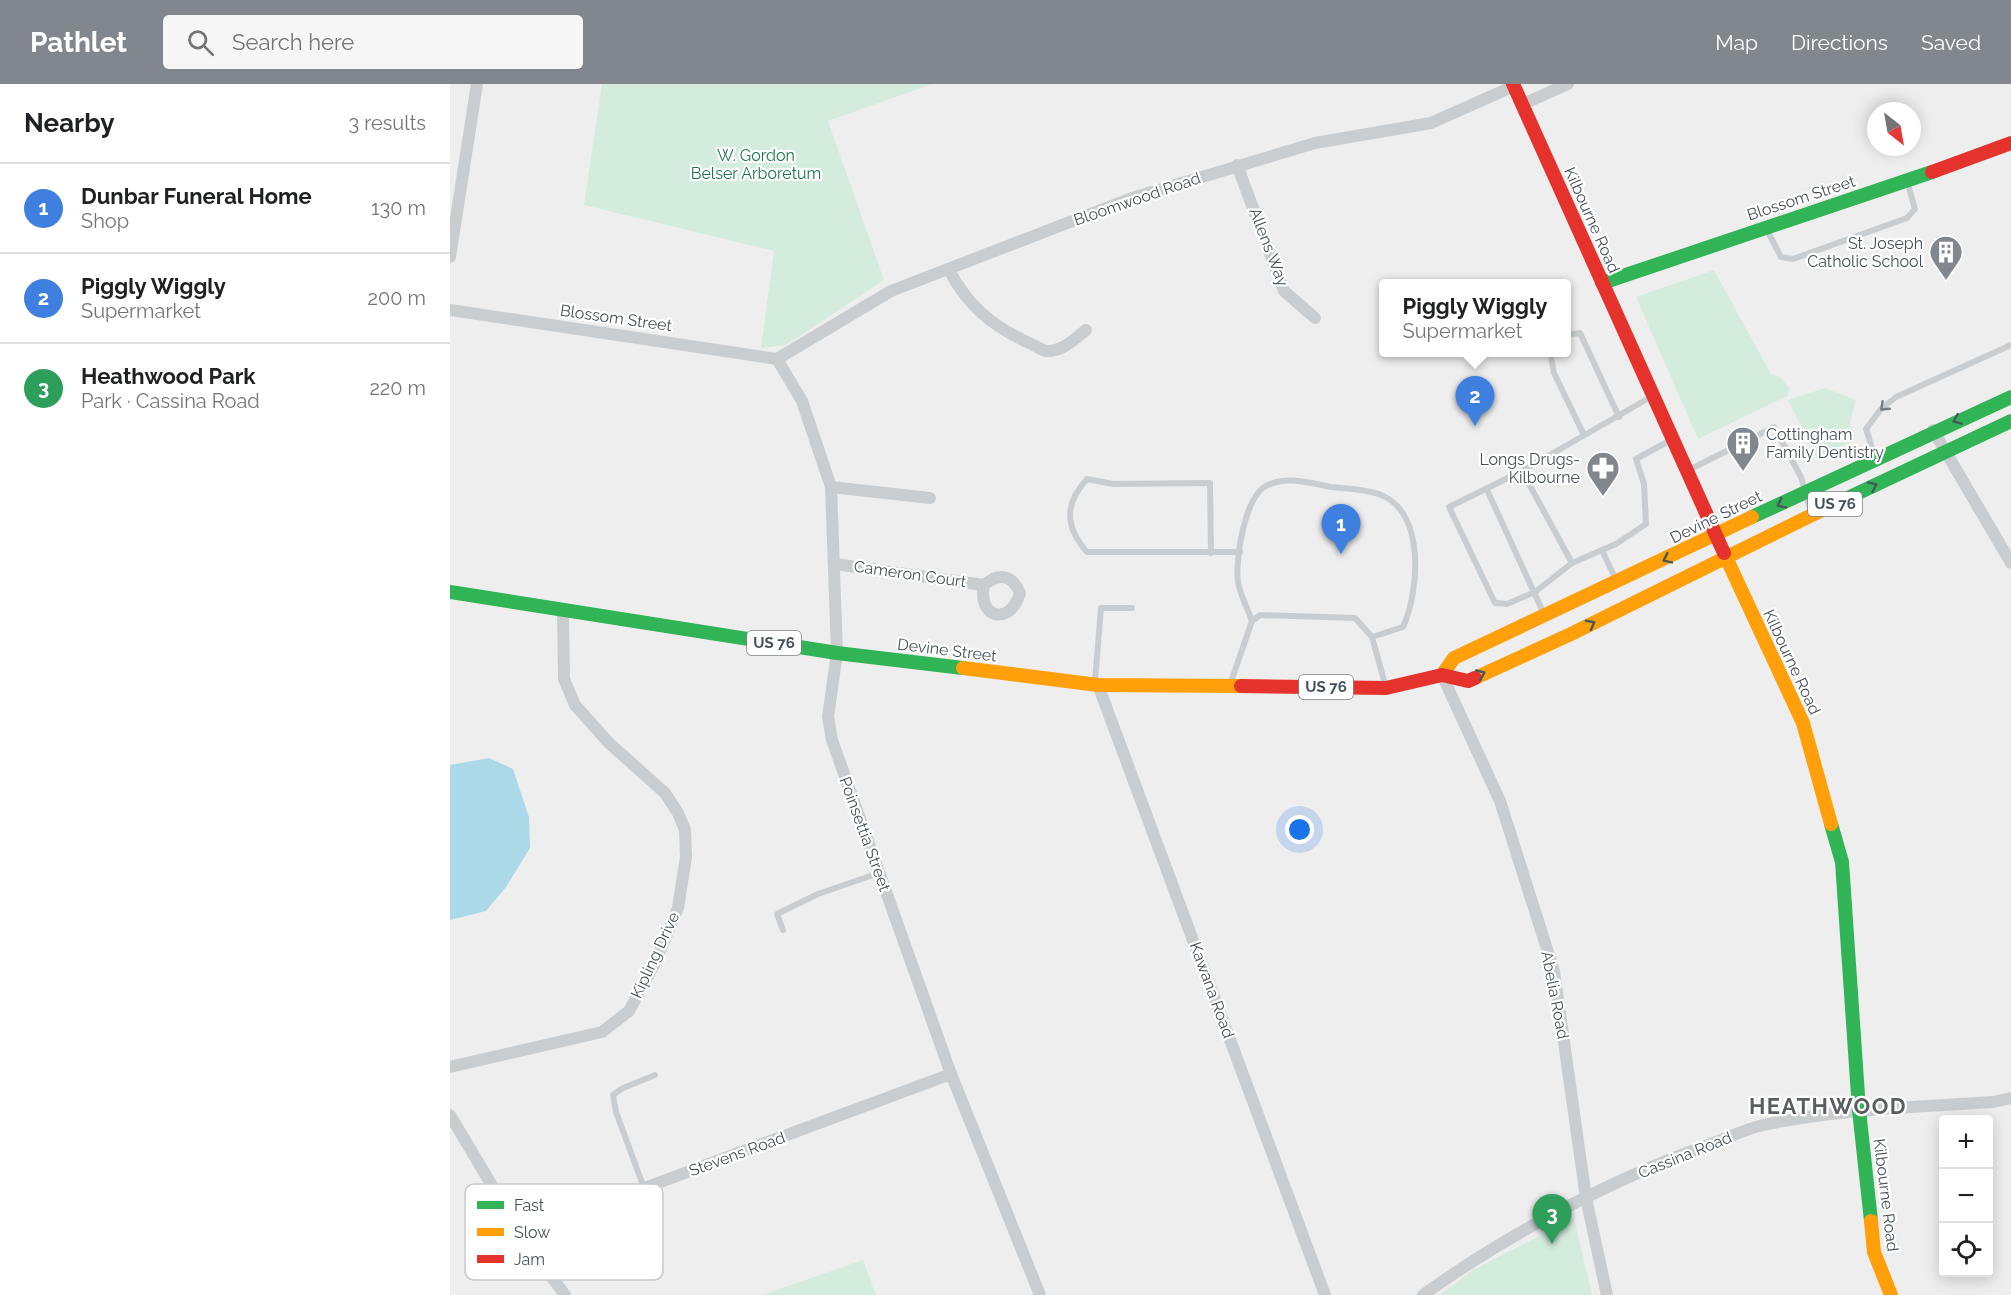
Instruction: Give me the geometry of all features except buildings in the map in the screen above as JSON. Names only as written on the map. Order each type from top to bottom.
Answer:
[{"type":"main road","name":"Kilbourne Road","points":[[1514,85],[1686,472],[1803,723],[1842,862],[1859,1110],[1874,1252],[1891,1295]]},
{"type":"main road","name":"Blossom Street","points":[[1602,284],[1907,181],[2011,143]]},
{"type":"main road","name":"Devine Street","points":[[1442,675],[1455,658],[1618,583],[1933,430],[2011,397]]},
{"type":"main road","name":"Devine Street","points":[[450,592],[562,612],[837,653],[1097,684],[1386,688],[1442,675],[1468,681],[1555,642],[1725,556],[2011,421]]},
{"type":"main road","points":[[1545,617],[1555,642]]},
{"type":"street","points":[[450,257],[477,84]]},
{"type":"street","points":[[1523,104],[1568,84]]},
{"type":"street","name":"Bloomwood Road","points":[[777,358],[891,291],[1132,198],[1315,143],[1431,123],[1514,85]]},
{"type":"street","name":"Allens Way","points":[[1238,165],[1284,291],[1316,318]]},
{"type":"street","points":[[949,270],[963,296],[986,318],[1013,336],[1046,351],[1068,345],[1086,330]]},
{"type":"street","name":"Blossom Street","points":[[450,310],[777,358]]},
{"type":"street","name":"Poinsettia Street","points":[[777,358],[802,401],[831,487],[837,653],[828,717],[832,740],[951,1074],[1040,1295]]},
{"type":"street","points":[[1933,430],[2011,563]]},
{"type":"street","points":[[831,487],[930,498]]},
{"type":"street","name":"Cameron Court","points":[[835,564],[984,585]]},
{"type":"street","name":"Kipling Drive","points":[[450,1067],[602,1032],[629,1011],[655,963],[678,908],[686,857],[685,830],[665,792],[609,743],[575,705],[564,679],[562,612]]},
{"type":"street","name":"Abelia Road","points":[[1442,675],[1500,801],[1554,971],[1586,1198],[1607,1295]]},
{"type":"street","name":"Kawana Road","points":[[1097,684],[1325,1295]]},
{"type":"street","name":"Stevens Road","points":[[655,1184],[951,1074]]},
{"type":"street","name":"Cassina Road","points":[[1423,1295],[1466,1264],[1586,1198],[1659,1163],[1761,1126],[1859,1110],[1993,1102],[2011,1098]]},
{"type":"street","points":[[450,1115],[491,1184]]},
{"type":"street","points":[[554,1280],[565,1295]]},
{"type":"lane","points":[[1766,227],[1770,242],[1781,257],[1793,259],[1907,218],[1915,209],[1907,181]]},
{"type":"lane","points":[[1571,334],[1580,333],[1619,417]]},
{"type":"lane","points":[[1876,458],[1866,429],[1881,409],[1896,397],[2011,345]]},
{"type":"lane","points":[[1552,357],[1554,373],[1584,435]]},
{"type":"lane","points":[[1653,396],[1522,471],[1449,507],[1495,603],[1507,604],[1535,592],[1572,563],[1602,550],[1646,524],[1644,484],[1636,459],[1672,439]]},
{"type":"lane","points":[[1686,472],[1774,427],[1801,477],[1812,515]]},
{"type":"lane","points":[[1522,471],[1572,563]]},
{"type":"lane","points":[[1210,553],[1210,483],[1113,484],[1088,479],[1075,492],[1069,513],[1076,539],[1087,552],[1210,553],[1240,552]]},
{"type":"lane","points":[[1252,621],[1238,581],[1240,552],[1252,498],[1267,485],[1290,480],[1382,495],[1402,513],[1412,529],[1412,607],[1403,627],[1372,637]]},
{"type":"lane","points":[[1487,490],[1545,617]]},
{"type":"lane","points":[[1602,550],[1618,583]]},
{"type":"lane","points":[[1097,684],[1101,608],[1132,608]]},
{"type":"lane","points":[[1230,686],[1252,621],[1260,615],[1355,618],[1372,637],[1386,688]]},
{"type":"lane","points":[[783,930],[777,914],[818,894],[879,873]]},
{"type":"lane","points":[[643,1184],[616,1112],[613,1095],[623,1088],[655,1075]]},
{"type":"green space","name":"W. Gordon Belser Arboretum","points":[[602,84],[932,84],[828,121],[884,280],[786,345],[761,348],[774,251],[584,205]]},
{"type":"green space","points":[[1714,270],[1771,374],[1780,377],[1790,389],[1787,396],[1698,439],[1636,297]]},
{"type":"green space","points":[[1825,388],[1856,400],[1850,422],[1854,441],[1817,458],[1788,400]]},
{"type":"green space","points":[[1574,1218],[1592,1295],[1440,1295],[1473,1270]]},
{"type":"green space","points":[[863,1260],[876,1295],[762,1295]]},
{"type":"water","points":[[489,758],[513,769],[529,817],[530,848],[506,887],[486,911],[450,920],[450,765]]},
{"type":"traffic: fast","points":[[1602,283],[1932,172]]},
{"type":"traffic: fast","points":[[1752,517],[2011,397]]},
{"type":"traffic: fast","points":[[1820,511],[2011,421]]},
{"type":"traffic: fast","points":[[450,592],[837,653],[963,668]]},
{"type":"traffic: fast","points":[[1831,824],[1842,862],[1859,1110],[1871,1221]]},
{"type":"traffic: slow","points":[[1475,678],[1571,634],[1820,511]]},
{"type":"traffic: slow","points":[[1442,675],[1454,658],[1752,517]]},
{"type":"traffic: slow","points":[[1724,553],[1803,723],[1831,824]]},
{"type":"traffic: slow","points":[[963,668],[1098,685],[1241,686]]},
{"type":"traffic: slow","points":[[1871,1221],[1874,1252],[1891,1295]]},
{"type":"traffic: jam","points":[[1513,84],[1724,553]]},
{"type":"traffic: jam","points":[[1932,172],[2011,143]]},
{"type":"traffic: jam","points":[[1241,686],[1386,688],[1442,675],[1468,681],[1475,678]]},
{"type":"place","name":"St. Joseph Catholic School","points":[[1946,281]]},
{"type":"place","name":"Piggly Wiggly","points":[[1475,426]]},
{"type":"place","name":"Cottingham Family Dentistry","points":[[1743,472]]},
{"type":"place","name":"Longs Drugs- Kilbourne","points":[[1603,497]]},
{"type":"place","name":"Dunbar Funeral Home","points":[[1341,554]]},
{"type":"place","name":"Heathwood Park","points":[[1552,1244]]},
{"type":"district","name":"HEATHWOOD","points":[[1828,1106]]}]
